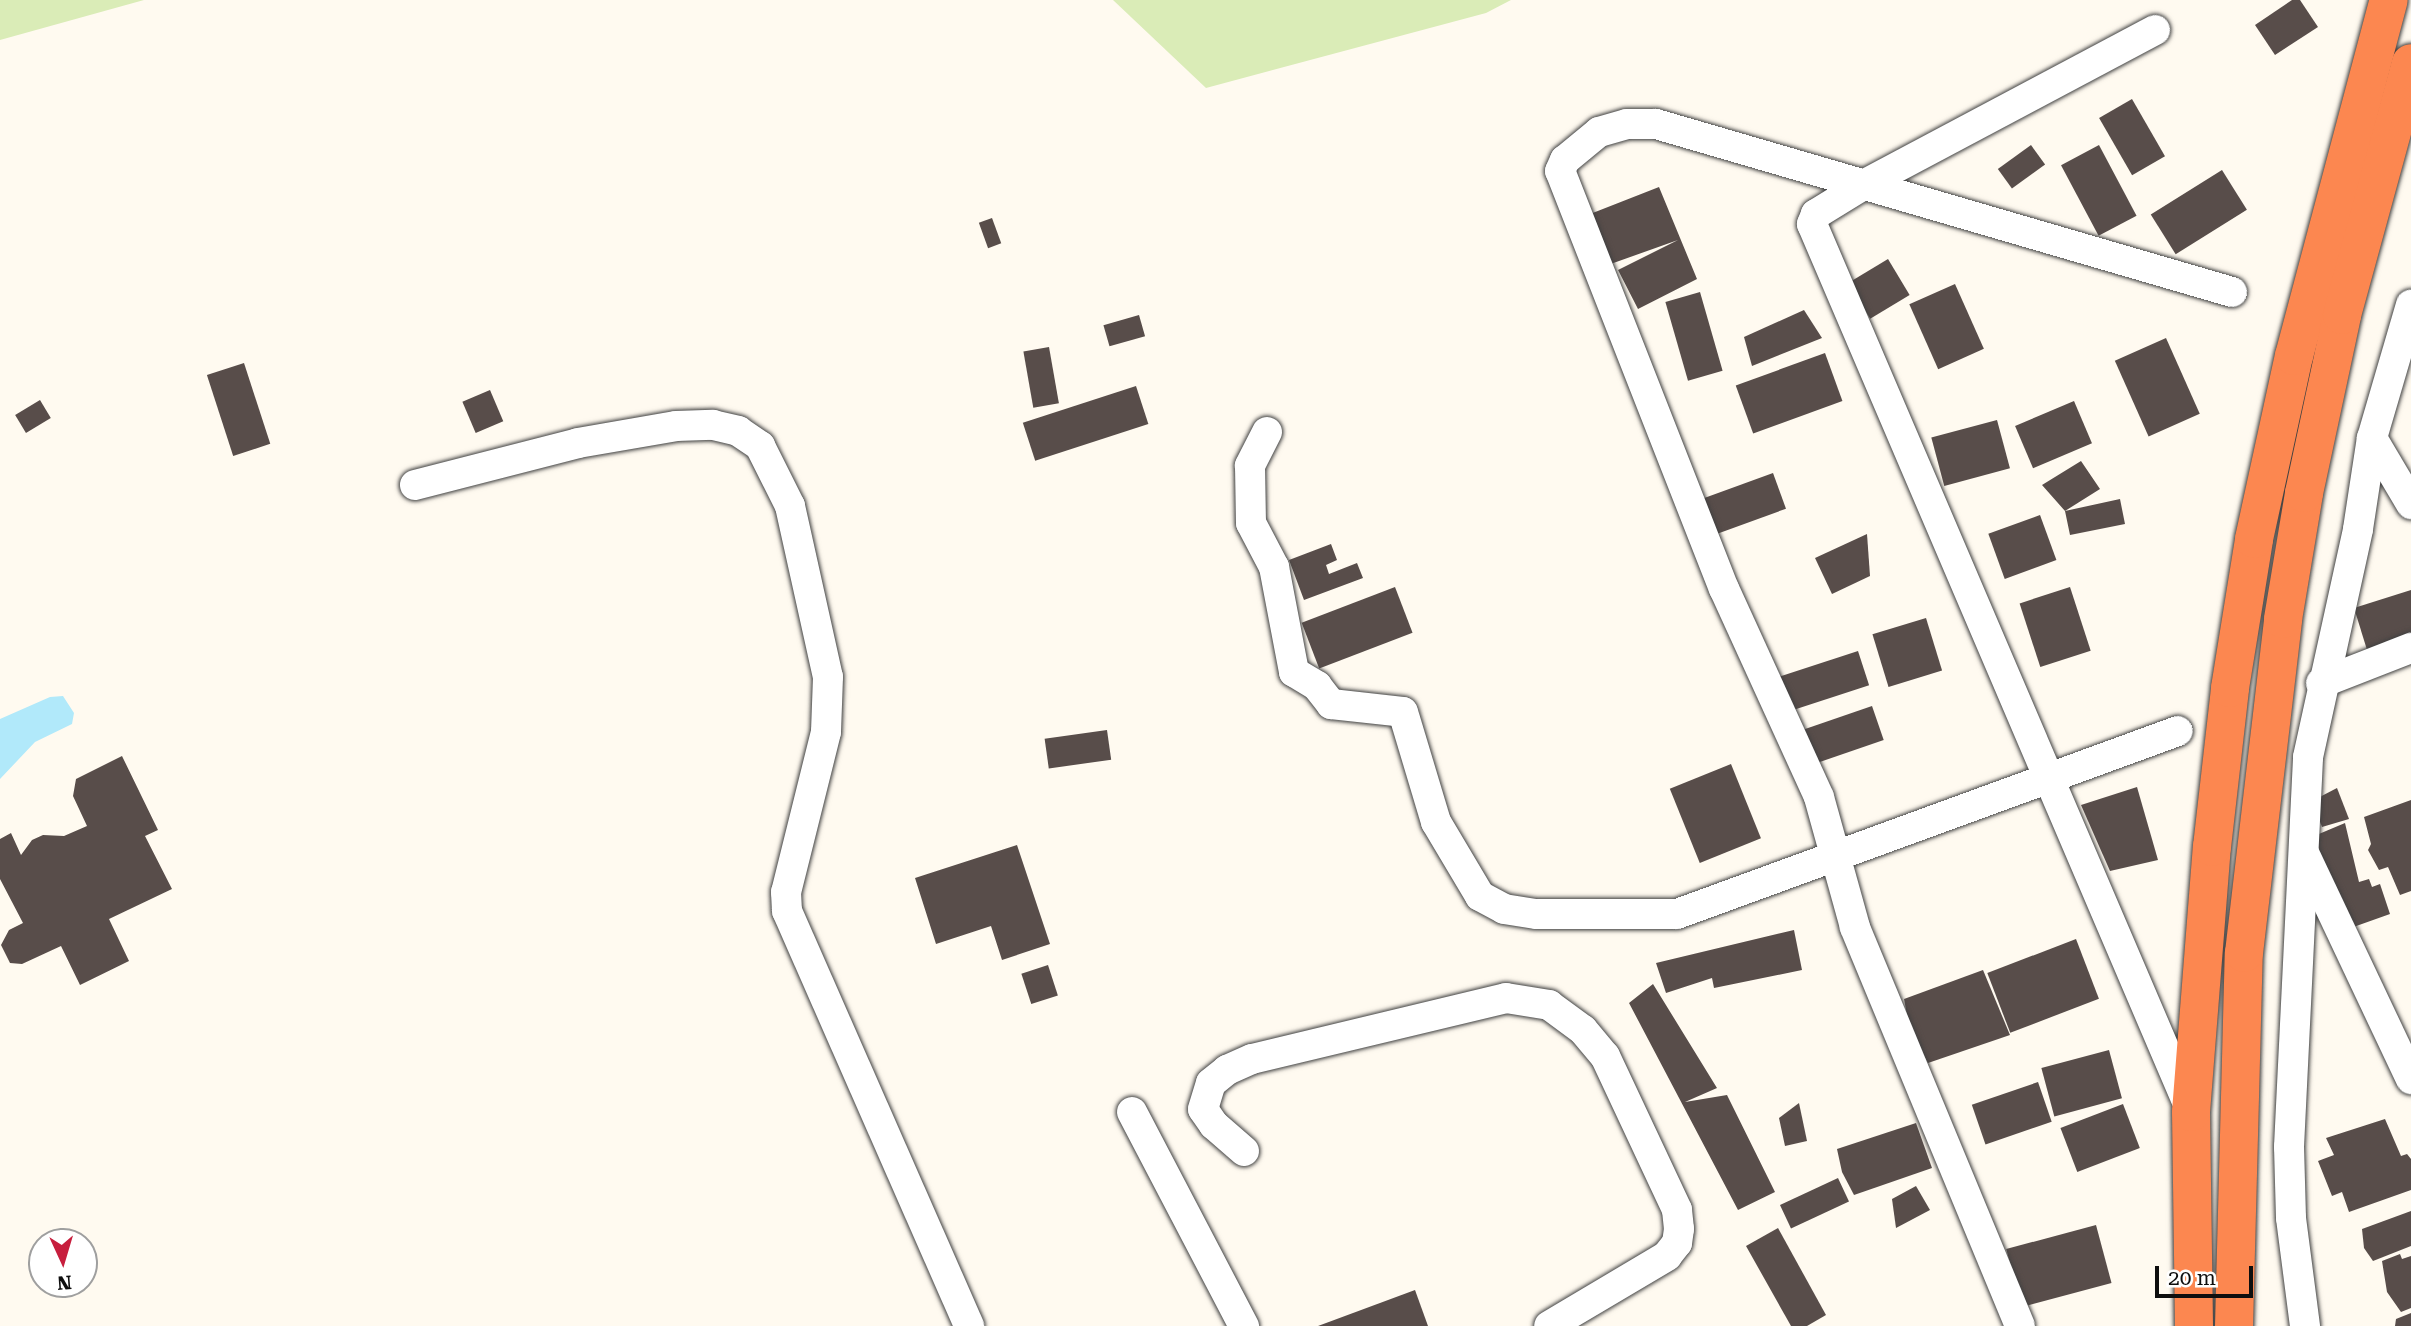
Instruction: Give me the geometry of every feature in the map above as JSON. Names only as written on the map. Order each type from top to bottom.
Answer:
[{"type":"highway","points":[[2194,1326],[2191,1112],[2213,834],[2230,688],[2254,539],[2294,356],[2389,0]]},
{"type":"highway","points":[[2234,1326],[2244,953],[2283,619],[2304,493],[2343,316],[2411,63]]},
{"type":"street","points":[[2155,30],[1860,187],[1816,214],[1814,234],[2191,1112]]},
{"type":"street","points":[[2020,1326],[1855,928],[1838,855],[1819,797],[1724,589],[1560,171],[1564,160],[1599,132],[1627,124],[1656,124],[1860,187],[2232,292]]},
{"type":"street","points":[[2305,1326],[2291,1218],[2289,1147],[2308,757],[2321,683],[2358,529],[2372,438],[2409,317]]},
{"type":"street","points":[[415,485],[578,443],[676,425],[713,425],[738,431],[760,446],[790,506],[828,677],[826,732],[786,892],[787,911],[969,1326]]},
{"type":"street","points":[[1267,432],[1250,466],[1251,523],[1274,567],[1294,672],[1317,686],[1331,704],[1403,712],[1436,822],[1489,904],[1536,914],[1677,915],[2178,731]]},
{"type":"street","points":[[2372,438],[2411,504]]},
{"type":"street","points":[[2321,683],[2411,648]]},
{"type":"street","points":[[2303,851],[2411,1079]]},
{"type":"street","points":[[1244,1152],[1214,1125],[1203,1109],[1211,1083],[1227,1070],[1252,1059],[1506,998],[1549,1005],[1583,1030],[1605,1056],[1677,1210],[1679,1229],[1677,1243],[1667,1255],[1549,1326]]},
{"type":"street","points":[[1132,1112],[1244,1326]]},
{"type":"green space","points":[[0,0],[144,0],[0,40]]},
{"type":"green space","points":[[1113,0],[1511,0],[1486,13],[1206,88]]},
{"type":"water","points":[[63,696],[74,713],[72,724],[35,742],[0,779],[0,719],[50,697]]},
{"type":"building","points":[[2292,0],[2300,0],[2318,27],[2275,55],[2255,25]]},
{"type":"building","points":[[2132,99],[2165,156],[2132,175],[2099,118]]},
{"type":"building","points":[[2031,145],[2045,164],[2012,189],[1998,169]]},
{"type":"building","points":[[2099,145],[2137,216],[2099,236],[2061,165]]},
{"type":"building","points":[[2222,170],[2247,210],[2176,254],[2151,215]]},
{"type":"building","points":[[1659,187],[1697,279],[1638,309],[1618,270],[1678,240],[1605,266],[1585,216]]},
{"type":"building","points":[[992,218],[1001,243],[988,248],[979,223]]},
{"type":"building","points":[[1888,259],[1910,295],[1870,319],[1849,283]]},
{"type":"building","points":[[1955,284],[1984,349],[1938,369],[1909,304]]},
{"type":"building","points":[[1700,292],[1723,371],[1688,381],[1665,302]]},
{"type":"building","points":[[1804,310],[1822,338],[1752,366],[1744,337]]},
{"type":"building","points":[[1139,315],[1145,336],[1109,346],[1103,325]]},
{"type":"building","points":[[2166,338],[2200,414],[2149,437],[2115,361]]},
{"type":"building","points":[[1049,347],[1059,403],[1033,408],[1023,352]]},
{"type":"building","points":[[1825,353],[1842,401],[1753,433],[1736,385]]},
{"type":"building","points":[[244,363],[270,444],[233,456],[207,375]]},
{"type":"building","points":[[1136,386],[1148,424],[1035,461],[1023,423]]},
{"type":"building","points":[[490,390],[503,421],[476,433],[462,402]]},
{"type":"building","points":[[40,400],[51,418],[26,433],[15,415]]},
{"type":"building","points":[[2074,401],[2092,443],[2033,468],[2015,426]]},
{"type":"building","points":[[1997,420],[2010,468],[1944,486],[1931,438]]},
{"type":"building","points":[[2081,461],[2100,489],[2065,511],[2042,485]]},
{"type":"building","points":[[1773,473],[1786,509],[1715,535],[1702,499]]},
{"type":"building","points":[[2120,499],[2125,524],[2070,535],[2065,511]]},
{"type":"building","points":[[2040,515],[2056,560],[2005,579],[1988,534]]},
{"type":"building","points":[[1867,534],[1870,576],[1832,594],[1815,558]]},
{"type":"building","points":[[1331,544],[1337,560],[1326,565],[1329,574],[1357,563],[1363,578],[1304,600],[1289,560]]},
{"type":"building","points":[[1395,587],[1413,633],[1319,669],[1302,623]]},
{"type":"building","points":[[2070,587],[2091,651],[2040,667],[2020,603]]},
{"type":"building","points":[[2411,590],[2411,640],[2368,653],[2354,608]]},
{"type":"building","points":[[1926,618],[1942,671],[1889,687],[1872,634]]},
{"type":"building","points":[[1858,651],[1869,685],[1790,711],[1779,677]]},
{"type":"building","points":[[1872,706],[1884,740],[1815,764],[1803,730]]},
{"type":"building","points":[[1107,730],[1111,760],[1049,768],[1045,739]]},
{"type":"building","points":[[122,756],[158,830],[145,836],[172,889],[109,919],[129,961],[80,985],[61,946],[22,964],[10,963],[1,945],[9,930],[23,923],[0,879],[0,839],[11,833],[21,855],[32,840],[43,835],[64,836],[87,826],[73,796],[76,779]]},
{"type":"building","points":[[1731,764],[1761,838],[1700,863],[1670,789]]},
{"type":"building","points":[[2137,787],[2158,860],[2110,871],[2081,805]]},
{"type":"building","points":[[2337,788],[2349,819],[2322,827],[2312,801]]},
{"type":"building","points":[[2411,800],[2411,891],[2400,895],[2388,867],[2379,870],[2368,850],[2371,844],[2364,817]]},
{"type":"building","points":[[2345,823],[2359,882],[2369,879],[2372,887],[2380,884],[2390,914],[2345,930],[2307,839]]},
{"type":"building","points":[[1017,845],[1050,944],[1002,960],[991,926],[936,944],[915,878]]},
{"type":"building","points":[[1794,930],[1802,970],[1714,988],[1712,978],[1666,993],[1656,963]]},
{"type":"building","points":[[2076,939],[2099,999],[2010,1033],[1987,973]]},
{"type":"building","points":[[1048,965],[1058,995],[1031,1004],[1021,974]]},
{"type":"building","points":[[1983,970],[2010,1035],[1928,1063],[1910,1031],[1904,999]]},
{"type":"building","points":[[1653,984],[1717,1088],[1685,1102],[1727,1095],[1775,1192],[1738,1210],[1629,1003]]},
{"type":"building","points":[[2109,1050],[2122,1098],[2054,1116],[2041,1068]]},
{"type":"building","points":[[2038,1082],[2052,1122],[1985,1145],[1972,1105]]},
{"type":"building","points":[[1799,1103],[1807,1141],[1785,1146],[1779,1118]]},
{"type":"building","points":[[2123,1104],[2140,1148],[2077,1172],[2060,1128]]},
{"type":"building","points":[[2385,1119],[2401,1156],[2407,1154],[2411,1159],[2411,1190],[2349,1212],[2342,1192],[2332,1196],[2318,1161],[2334,1155],[2326,1138]]},
{"type":"building","points":[[1916,1123],[1932,1168],[1854,1195],[1842,1172],[1837,1149]]},
{"type":"building","points":[[1838,1178],[1849,1202],[1791,1229],[1780,1205]]},
{"type":"building","points":[[1916,1186],[1930,1210],[1896,1228],[1892,1199]]},
{"type":"building","points":[[2411,1211],[2411,1246],[2373,1261],[2364,1248],[2362,1229]]},
{"type":"building","points":[[2096,1225],[2112,1283],[2022,1307],[2006,1249]]},
{"type":"building","points":[[1778,1228],[1826,1315],[1807,1326],[1791,1326],[1746,1246]]},
{"type":"building","points":[[2400,1254],[2402,1259],[2411,1256],[2411,1308],[2401,1312],[2387,1292],[2382,1261]]},
{"type":"building","points":[[1415,1290],[1428,1326],[1318,1326]]},
{"type":"building","points":[[2411,1313],[2411,1326],[2395,1326],[2396,1319]]}]
